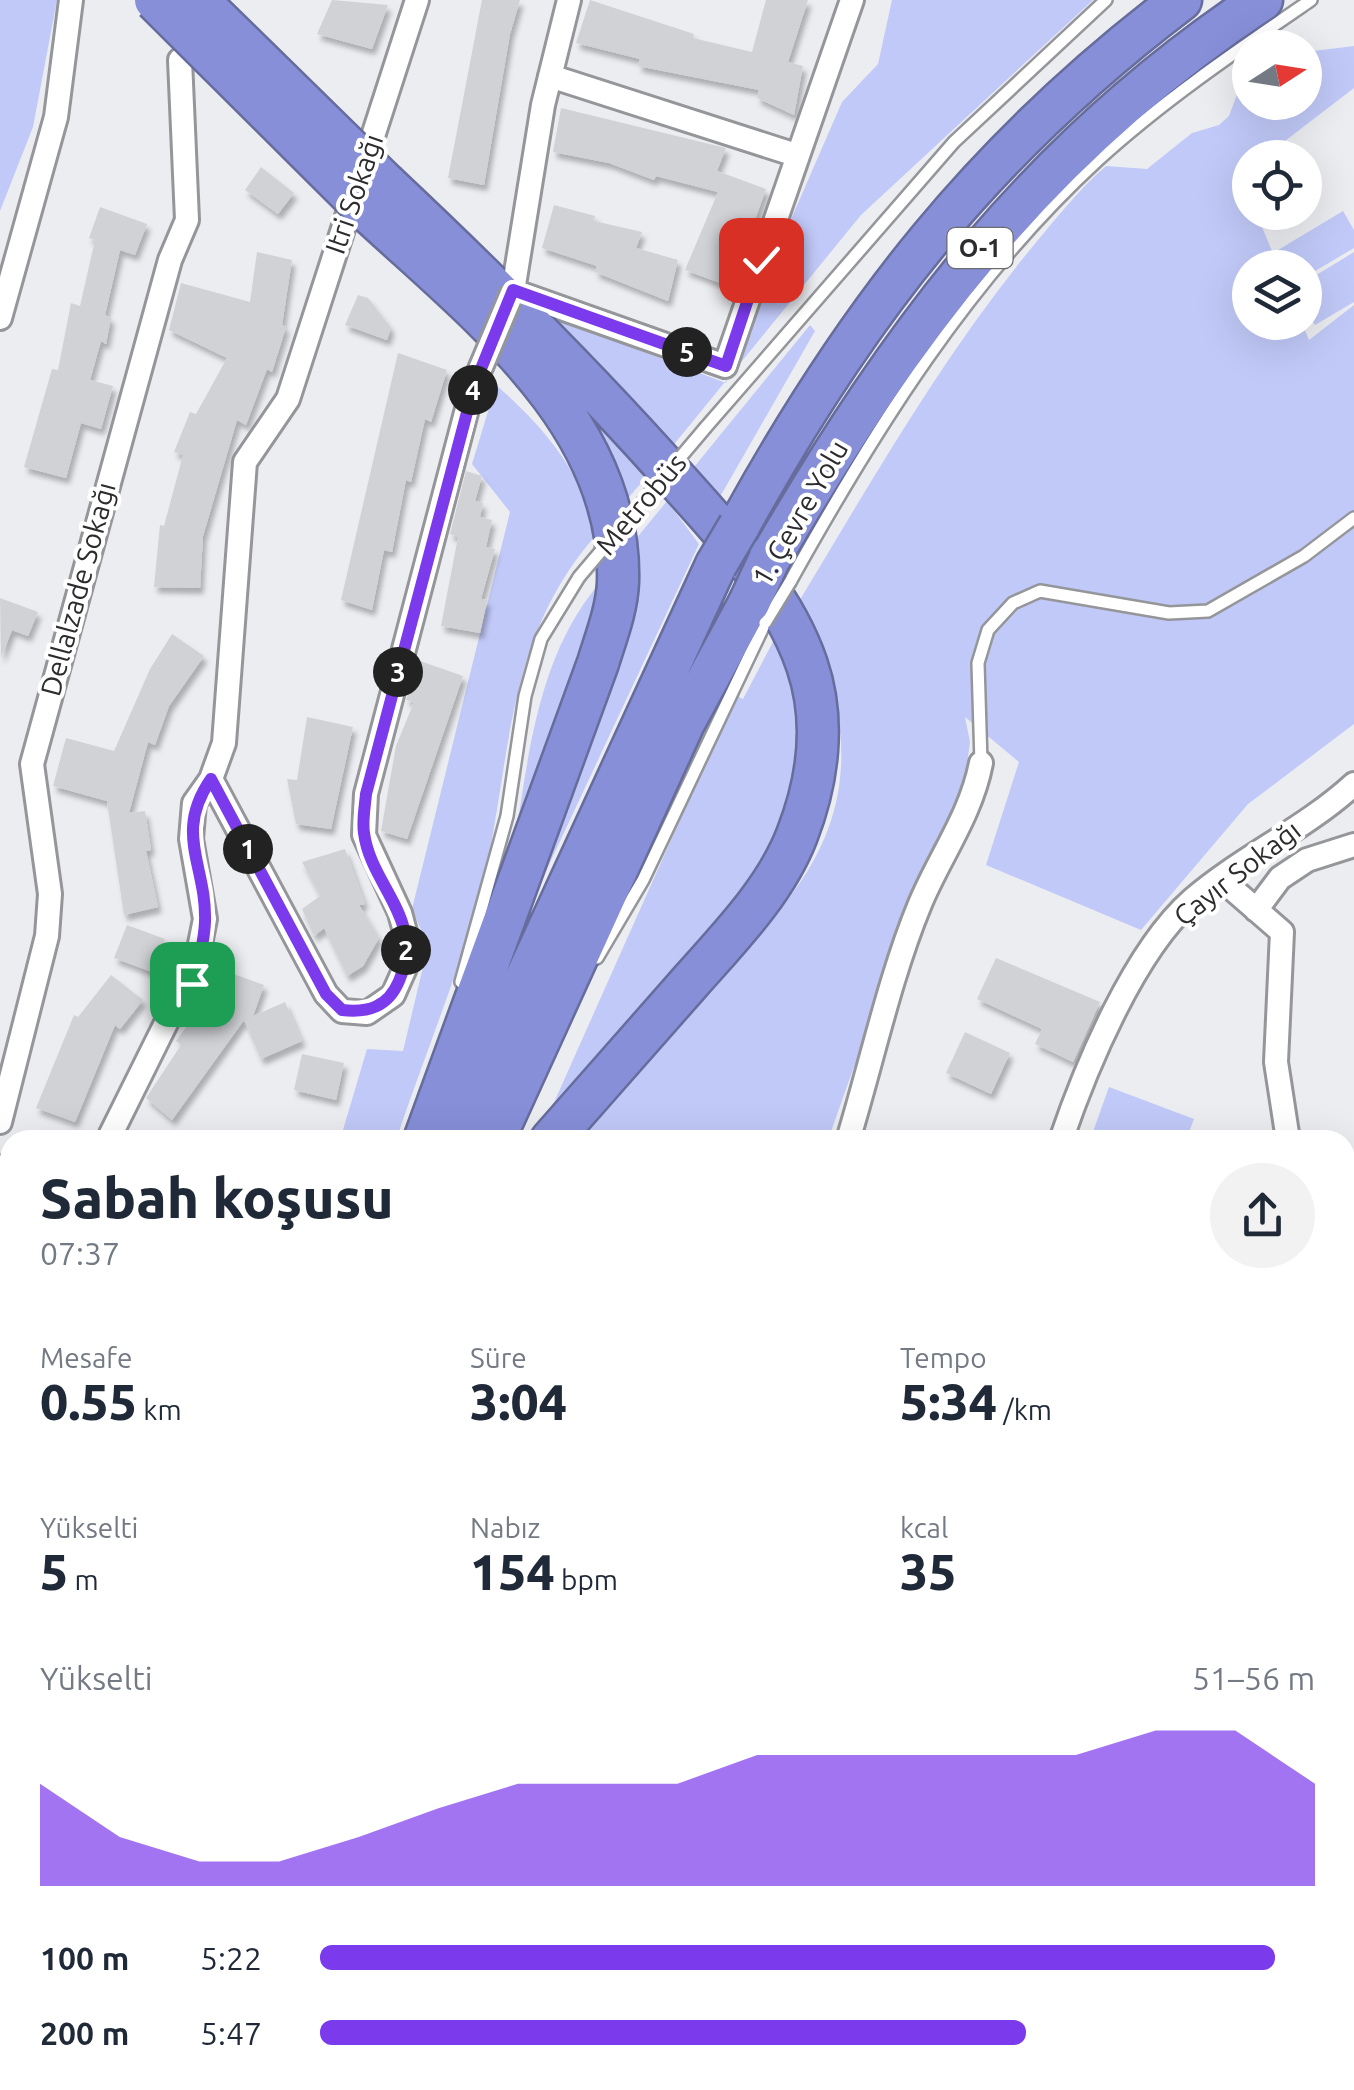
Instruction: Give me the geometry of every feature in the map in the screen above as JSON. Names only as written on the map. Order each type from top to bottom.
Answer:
[{"type":"highway","points":[[155,0],[376,197],[540,335],[740,552],[789,624],[808,666],[817,707],[818,754],[809,799],[784,862],[714,954],[561,1130]]},
{"type":"highway","points":[[198,0],[376,197],[460,298],[562,407],[610,514],[618,584],[598,663],[428,1130]]},
{"type":"highway","name":"1. Çevre Yolu","points":[[456,1130],[716,565],[839,356],[937,226],[1063,95],[1181,0]]},
{"type":"highway","name":"1. Çevre Yolu","points":[[499,1130],[684,723],[757,613],[878,380],[995,231],[1048,172],[1139,91],[1262,0]]},
{"type":"street","points":[[0,318],[56,117],[71,0]]},
{"type":"street","name":"Itri Sokağı","points":[[113,1130],[170,1016],[192,984],[205,919],[191,839],[192,821],[194,803],[211,779],[224,743],[245,462],[288,399],[312,335],[326,275],[417,0]]},
{"type":"street","points":[[211,779],[326,994],[342,1010],[367,1012],[393,995],[405,968],[407,940],[364,835],[366,794],[474,386],[513,290],[550,76],[569,0]]},
{"type":"street","points":[[513,290],[726,366],[852,0]]},
{"type":"street","name":"Dellalzade Sokağı","points":[[0,1122],[47,936],[50,894],[32,764],[170,260],[187,220],[180,60]]},
{"type":"street","points":[[550,76],[796,155]]},
{"type":"street","points":[[851,1130],[920,904],[950,847],[976,786],[981,763]]},
{"type":"street","name":"Çayır Sokağı","points":[[1065,1130],[1122,997],[1161,933],[1192,900],[1354,784]]},
{"type":"street","points":[[1256,910],[1280,878],[1308,860],[1354,845]]},
{"type":"street","points":[[1220,880],[1282,932],[1276,1062],[1286,1130]]},
{"type":"lane","name":"Metrobüs","points":[[455,1002],[507,816],[525,696],[541,638],[579,577],[954,142],[1106,0]]},
{"type":"lane","points":[[780,571],[922,365],[1016,245],[1098,160],[1198,78],[1311,0]]},
{"type":"lane","points":[[981,763],[978,664],[988,630],[1013,602],[1040,591],[1169,613],[1208,611],[1304,556],[1354,518]]},
{"type":"lane","points":[[592,968],[644,880],[757,613]]},
{"type":"lane","points":[[549,1021],[581,982]]},
{"type":"lane","points":[[415,1130],[439,1056]]},
{"type":"shaded area","points":[[0,0],[57,0],[33,127],[0,211]]},
{"type":"shaded area","points":[[892,0],[1093,0],[861,215],[727,379],[742,332],[842,102],[878,64]]},
{"type":"shaded area","points":[[1354,46],[1354,88],[1322,113],[1322,50]]},
{"type":"shaded area","points":[[1232,108],[1232,120],[1312,120],[1286,140],[1232,140],[1232,230],[1263,230],[1272,250],[1232,250],[1232,340],[1322,340],[1322,330],[1354,305],[1354,724],[1248,804],[1141,930],[986,865],[1019,762],[965,717],[970,742],[965,779],[921,878],[832,1130],[583,1130],[764,929],[819,850],[836,801],[841,743],[832,684],[812,628],[798,603],[907,423],[997,292],[1075,196],[1106,166],[1147,169],[1192,133],[1219,125]]},
{"type":"shaded area","points":[[1343,211],[1354,230],[1354,248],[1322,267],[1322,250],[1278,250],[1311,230],[1322,230],[1322,224]]},
{"type":"shaded area","points":[[1354,252],[1354,302],[1322,321],[1322,272]]},
{"type":"shaded area","points":[[538,312],[725,382],[667,453]]},
{"type":"shaded area","points":[[810,325],[815,331],[717,502],[690,472]]},
{"type":"shaded area","points":[[496,385],[545,434],[572,472],[595,536],[563,579],[540,623],[524,669],[476,909],[400,1130],[343,1130],[367,1049],[403,1051],[428,946],[412,909],[510,512],[472,464]]},
{"type":"shaded area","points":[[581,407],[648,475],[623,504]]},
{"type":"shaded area","points":[[667,501],[699,544],[525,916],[633,595],[635,540]]},
{"type":"shaded area","points":[[598,585],[597,615],[510,872],[528,759],[546,685],[576,616]]},
{"type":"shaded area","points":[[776,636],[790,666],[807,748],[780,847],[725,917],[548,1116],[712,748],[737,696],[743,699]]},
{"type":"shaded area","points":[[1109,1087],[1194,1119],[1190,1130],[1094,1130]]},
{"type":"building","points":[[332,0],[388,5],[372,49],[317,34]]},
{"type":"building","points":[[482,0],[520,0],[510,34],[484,185],[448,178]]},
{"type":"building","points":[[590,0],[694,34],[693,38],[752,52],[766,0],[808,0],[788,62],[803,66],[794,115],[757,98],[759,90],[638,66],[640,59],[576,43]]},
{"type":"building","points":[[561,108],[726,148],[717,171],[766,189],[731,287],[685,270],[718,192],[656,176],[654,180],[609,163],[553,152]]},
{"type":"building","points":[[261,167],[294,193],[278,214],[245,190]]},
{"type":"building","points":[[554,205],[595,216],[594,221],[642,232],[636,248],[678,260],[668,301],[595,272],[597,266],[542,248]]},
{"type":"building","points":[[100,207],[147,224],[135,255],[120,250],[105,315],[111,318],[106,344],[101,341],[90,380],[113,386],[101,429],[81,423],[66,478],[24,467],[52,369],[58,370],[71,303],[80,306],[95,240],[89,238]]},
{"type":"building","points":[[257,252],[292,260],[282,325],[286,327],[272,372],[267,369],[246,425],[237,420],[203,536],[200,588],[154,587],[160,525],[164,526],[183,455],[174,452],[190,412],[196,414],[227,358],[169,330],[181,283],[250,302]]},
{"type":"building","points":[[358,295],[368,298],[391,328],[387,340],[345,325]]},
{"type":"building","points":[[398,353],[447,370],[431,422],[425,419],[411,482],[406,480],[392,552],[384,550],[372,610],[341,600]]},
{"type":"building","points":[[466,471],[482,476],[475,501],[483,503],[480,517],[492,520],[486,547],[495,549],[481,599],[487,600],[480,633],[441,626],[458,537],[450,534]]},
{"type":"building","points":[[0,598],[38,612],[28,636],[12,630],[1,658]]},
{"type":"building","points":[[172,634],[204,656],[169,706],[155,745],[148,742],[129,813],[145,811],[151,850],[146,851],[158,907],[124,915],[107,801],[53,786],[66,738],[114,751],[150,669]]},
{"type":"building","points":[[420,661],[463,676],[407,839],[381,831],[396,746],[414,702],[406,700]]},
{"type":"building","points":[[307,717],[353,727],[331,829],[296,824],[287,779],[297,780]]},
{"type":"building","points":[[345,849],[365,904],[359,905],[379,938],[363,966],[347,976],[324,928],[314,936],[302,909],[320,896],[302,862]]},
{"type":"building","points":[[127,925],[165,939],[152,972],[114,958]]},
{"type":"building","points":[[996,958],[1100,1002],[1073,1062],[1035,1044],[1042,1029],[977,999]]},
{"type":"building","points":[[214,967],[264,985],[253,1016],[285,1002],[302,1041],[261,1059],[244,1020],[172,1120],[146,1098],[181,1045],[176,1041],[198,1011]]},
{"type":"building","points":[[111,975],[143,1000],[120,1029],[115,1025],[75,1122],[36,1108],[74,1015],[78,1017]]},
{"type":"building","points":[[965,1032],[1010,1053],[991,1094],[946,1073]]},
{"type":"building","points":[[302,1054],[344,1063],[336,1100],[294,1090]]},
{"type":"route","points":[[192,984],[205,919],[191,839],[194,803],[211,779],[326,994],[342,1010],[367,1012],[393,995],[405,968],[407,940],[400,913],[364,835],[366,794],[474,386],[513,290],[726,366],[761,260]]}]
